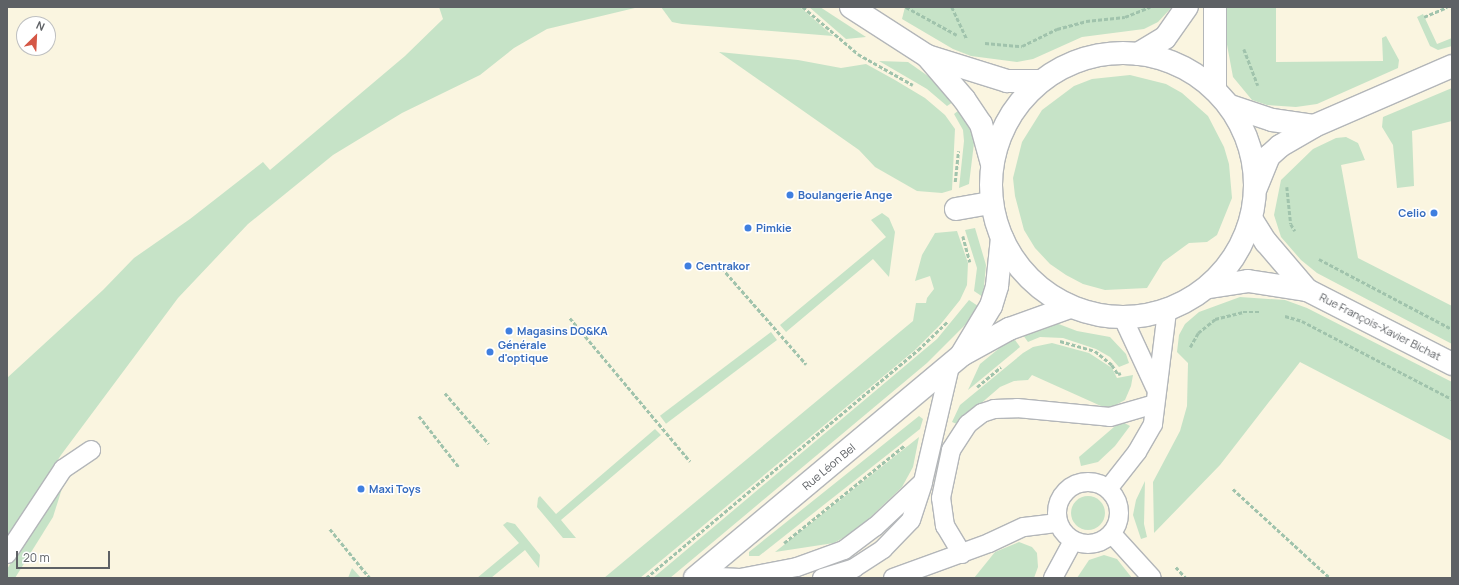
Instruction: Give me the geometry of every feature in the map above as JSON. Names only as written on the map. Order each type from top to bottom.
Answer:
[{"type":"street","points":[[851,7],[927,56],[1007,81],[1041,82]]},
{"type":"street","points":[[1138,54],[1165,38],[1187,7]]},
{"type":"street","points":[[1215,7],[1215,90]]},
{"type":"street","points":[[992,165],[1001,133],[1017,105],[1041,82],[1077,61],[1117,53],[1138,54],[1180,65],[1215,90],[1230,106],[1250,145],[1256,188]]},
{"type":"street","points":[[927,56],[964,99],[981,124],[992,165],[992,203],[1002,238],[1018,266],[1037,285],[1070,306],[1087,313],[1123,318],[1167,311],[1190,301],[1210,287],[1236,256],[1252,220],[1256,188],[1269,156],[1280,146],[1314,126],[1452,66]]},
{"type":"street","points":[[1230,106],[1272,120],[1314,126]]},
{"type":"street","points":[[956,209],[992,203]]},
{"type":"street","name":"Rue François-Xavier Bichat","points":[[1252,220],[1266,242],[1307,290]]},
{"type":"street","name":"Rue Léon Bel","points":[[956,361],[991,306],[997,286],[1002,238]]},
{"type":"street","name":"Rue François-Xavier Bichat","points":[[1210,287],[1248,282],[1307,290],[1452,364]]},
{"type":"street","name":"Rue Léon Bel","points":[[697,577],[956,361],[1009,329],[1070,306]]},
{"type":"lane","points":[[1108,489],[1146,438],[1152,424],[1167,311]]},
{"type":"lane","points":[[1123,318],[1155,395]]},
{"type":"lane","points":[[822,578],[854,568],[870,559],[903,530],[911,520],[956,361]]},
{"type":"lane","points":[[962,554],[945,526],[941,498],[951,450],[968,424],[982,413],[994,409],[1017,408],[1110,417],[1155,395]]},
{"type":"lane","points":[[7,554],[63,469],[91,450]]},
{"type":"lane","points":[[697,577],[740,578],[797,567],[844,550],[875,527],[923,482]]},
{"type":"lane","points":[[1091,482],[1108,489],[1119,505],[1120,516],[1112,534],[1098,544],[1081,544],[1073,541],[1062,530],[1058,523],[1059,502],[1074,486],[1091,482]]},
{"type":"lane","points":[[893,578],[962,554],[1024,527],[1058,523]]},
{"type":"lane","points":[[1112,534],[1152,578]]},
{"type":"lane","points":[[1053,578],[1073,541]]},
{"type":"path","points":[[803,7],[858,54],[915,86]]},
{"type":"path","points":[[906,7],[967,39],[973,40]]},
{"type":"path","points":[[952,7],[967,39]]},
{"type":"path","points":[[978,42],[1022,46],[1057,29],[1086,21],[1125,18],[1150,7]]},
{"type":"path","points":[[1424,17],[1447,7]]},
{"type":"path","points":[[1243,43],[1261,92]]},
{"type":"path","points":[[959,147],[956,170],[956,209],[972,270]]},
{"type":"path","points":[[1287,180],[1291,224],[1297,235]]},
{"type":"path","points":[[1318,258],[1452,329]]},
{"type":"path","points":[[722,268],[806,364]]},
{"type":"path","points":[[1190,351],[1198,333],[1210,322],[1243,312],[1264,312]]},
{"type":"path","points":[[1282,316],[1302,321],[1452,399]]},
{"type":"path","points":[[570,318],[690,461]]},
{"type":"path","points":[[646,578],[918,350],[950,319]]},
{"type":"path","points":[[445,393],[489,444]]},
{"type":"path","points":[[419,416],[459,467]]},
{"type":"path","points":[[1233,489],[1330,578]]},
{"type":"path","points":[[330,529],[370,578]]},
{"type":"shaded area","points":[[7,7],[1452,7],[1452,578],[7,578]]},
{"type":"green space","points":[[439,7],[639,7],[547,29],[514,48],[480,75],[402,113],[333,155],[248,224],[178,298],[61,455],[7,538],[7,378],[103,290],[134,258],[190,219],[263,162],[270,170],[405,56],[443,19]]},
{"type":"green space","points":[[661,7],[800,7],[833,36],[682,24],[672,22]]},
{"type":"green space","points":[[809,7],[820,7],[866,37],[846,39]]},
{"type":"green space","points":[[905,7],[1172,7],[1158,22],[1144,29],[1082,37],[1033,59],[1017,62],[971,56],[953,49],[902,19]]},
{"type":"green space","points":[[1225,7],[1276,7],[1276,62],[1383,61],[1382,38],[1386,36],[1399,60],[1398,68],[1317,104],[1296,107],[1267,105],[1252,100],[1233,77],[1225,34]]},
{"type":"green space","points":[[1423,14],[1437,44],[1452,38],[1452,46],[1438,50],[1430,46],[1417,17]]},
{"type":"green space","points":[[719,52],[798,60],[841,68],[866,64],[895,80],[925,98],[945,115],[955,129],[952,190],[942,193],[917,191],[875,167],[859,150]]},
{"type":"green space","points":[[879,61],[908,62],[948,90],[956,100],[947,106],[927,89]]},
{"type":"green space","points":[[1130,75],[1166,84],[1182,93],[1208,116],[1224,147],[1229,164],[1232,198],[1217,235],[1207,242],[1189,243],[1163,262],[1147,288],[1105,290],[1083,284],[1066,275],[1050,264],[1035,248],[1024,230],[1015,196],[1013,178],[1022,142],[1042,110],[1074,86],[1092,79]]},
{"type":"green space","points":[[1452,88],[1452,121],[1412,131],[1414,186],[1397,188],[1393,145],[1382,127],[1383,117]]},
{"type":"green space","points":[[963,107],[975,135],[969,184],[959,188],[964,141],[963,130],[954,114]]},
{"type":"green space","points":[[1346,137],[1358,143],[1365,160],[1341,165],[1358,258],[1452,306],[1452,344],[1317,273],[1301,260],[1281,237],[1274,215],[1281,180],[1313,149],[1336,138]]},
{"type":"green space","points":[[882,213],[889,218],[895,232],[889,277],[873,259],[786,332],[780,325],[886,237],[871,220]]},
{"type":"green space","points":[[975,228],[986,265],[983,297],[974,291],[977,268],[965,230]]},
{"type":"green space","points":[[957,231],[968,263],[967,285],[960,300],[940,325],[915,350],[640,578],[604,578],[913,321],[916,303],[926,303],[927,298],[934,289],[930,276],[915,281],[922,255],[935,233]]},
{"type":"green space","points":[[1240,297],[1285,300],[1307,308],[1452,382],[1452,441],[1300,362],[1220,465],[1154,533],[1153,482],[1180,431],[1187,406],[1188,363],[1177,352],[1179,335],[1185,324],[1199,312]]},
{"type":"green space","points":[[969,300],[978,306],[966,324],[927,363],[670,578],[653,578],[937,339]]},
{"type":"green space","points":[[1056,323],[1077,331],[1110,337],[1126,354],[1129,363],[1119,367],[1110,357],[1096,349],[1063,338],[1040,337],[1028,342],[1023,335]]},
{"type":"green space","points":[[771,332],[777,340],[666,424],[660,416]]},
{"type":"green space","points":[[1013,337],[1020,347],[968,390],[980,364]]},
{"type":"green space","points":[[1052,343],[1089,353],[1112,368],[1117,378],[1133,375],[1131,386],[1125,400],[1110,408],[1101,406],[1032,375],[1028,380],[1014,381],[1000,387],[957,424],[952,422],[960,405],[1023,353],[1033,347]]},
{"type":"green space","points":[[919,416],[923,419],[920,429],[759,556],[749,556],[749,552]]},
{"type":"green space","points":[[1121,421],[1130,426],[1115,446],[1098,462],[1081,466],[1079,457]]},
{"type":"green space","points":[[655,429],[661,435],[561,520],[576,538],[563,538],[537,507],[538,498],[540,496],[556,514]]},
{"type":"green space","points":[[919,437],[913,467],[902,487],[857,530],[834,543],[775,552]]},
{"type":"green space","points":[[65,479],[53,517],[15,578],[7,578],[7,569]]},
{"type":"green space","points":[[1145,481],[1144,524],[1147,537],[1141,539],[1133,515],[1136,500]]},
{"type":"green space","points":[[1088,496],[1100,501],[1105,513],[1100,525],[1088,530],[1076,525],[1071,513],[1076,501]]},
{"type":"green space","points":[[507,522],[515,524],[540,555],[539,568],[525,550],[491,578],[477,578],[519,543],[503,525]]},
{"type":"green space","points":[[1019,542],[1032,547],[1037,553],[1038,567],[1034,578],[974,578],[995,552]]},
{"type":"green space","points":[[1104,555],[1117,559],[1132,578],[1077,578],[1089,560]]},
{"type":"green space","points":[[352,568],[361,578],[348,578]]},
{"type":"place","name":"Boulangerie Ange","points":[[790,195]]},
{"type":"place","name":"Celio","points":[[1434,213]]},
{"type":"place","name":"Pimkie","points":[[748,228]]},
{"type":"place","name":"Centrakor","points":[[688,266]]},
{"type":"place","name":"Magasins DO&KA","points":[[509,331]]},
{"type":"place","name":"Générale d'optique","points":[[490,352]]},
{"type":"place","name":"Maxi Toys","points":[[361,489]]}]
